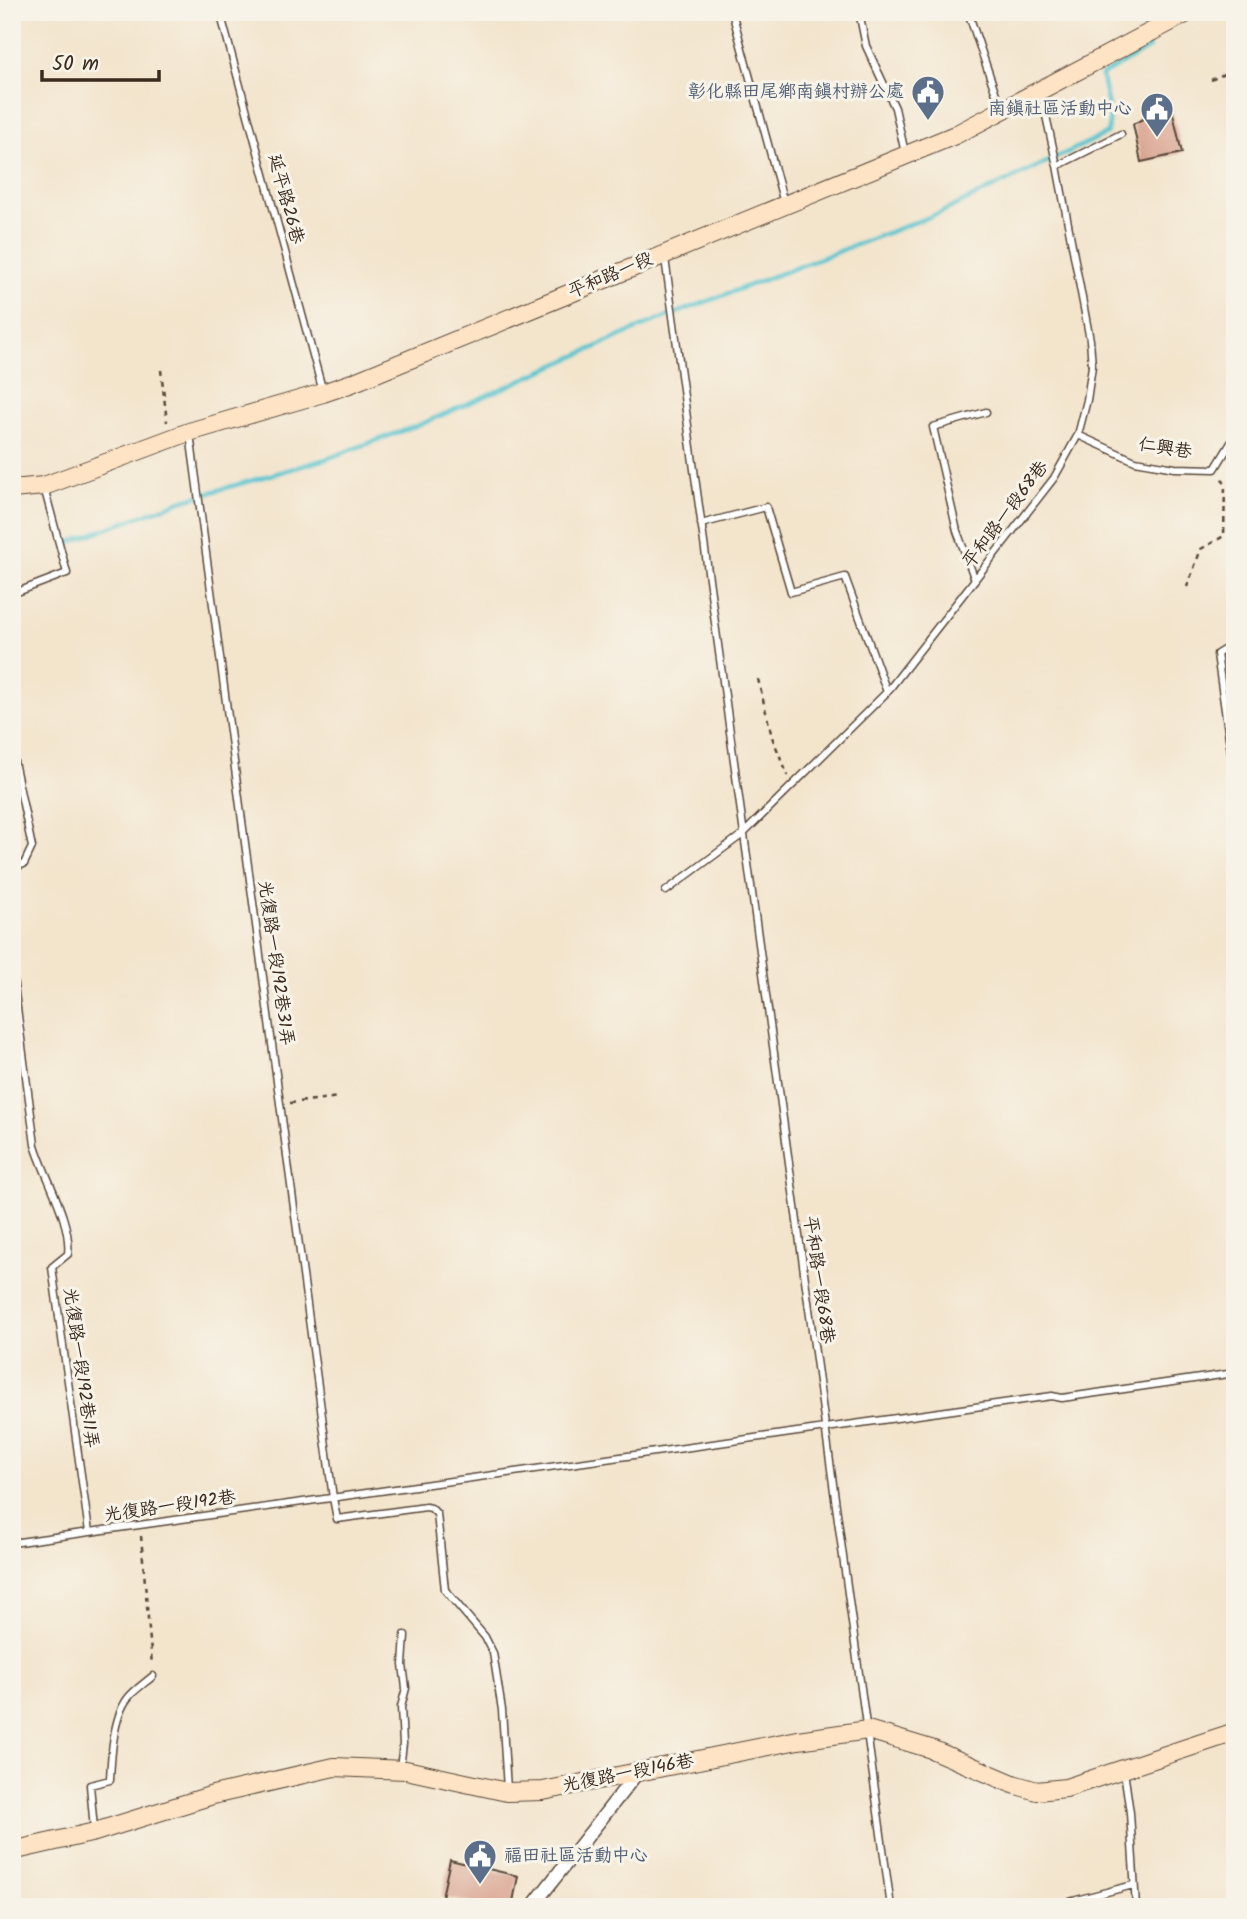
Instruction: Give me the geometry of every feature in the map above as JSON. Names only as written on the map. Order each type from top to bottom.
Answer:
[{"type":"street","name":"平和路一段","points":[[13,489],[44,486],[189,432],[323,393],[956,135],[1040,91],[1154,21],[1189,12]]},
{"type":"street","name":"光復路一段146巷","points":[[12,1851],[95,1832],[214,1796],[334,1767],[400,1770],[507,1792],[542,1791],[798,1740],[868,1730],[931,1749],[1013,1784],[1037,1791],[1066,1788],[1235,1732]]},
{"type":"street","points":[[532,1907],[637,1773]]},
{"type":"lane","name":"延平路26巷","points":[[220,12],[323,393]]},
{"type":"lane","points":[[732,12],[784,204]]},
{"type":"lane","points":[[859,12],[866,46],[895,108],[906,155]]},
{"type":"lane","points":[[968,12],[1002,111]]},
{"type":"lane","name":"平和路一段68巷","points":[[743,834],[887,692],[1054,478],[1078,435],[1092,366],[1090,340],[1040,91]]},
{"type":"lane","points":[[1057,166],[1121,134]]},
{"type":"lane","name":"平和路一段68巷","points":[[664,253],[891,1907]]},
{"type":"lane","points":[[975,580],[957,531],[933,427],[986,412]]},
{"type":"lane","name":"光復路一段192巷31弄","points":[[189,432],[332,1498]]},
{"type":"lane","name":"仁興巷","points":[[1078,435],[1135,461],[1175,468],[1215,469],[1235,436]]},
{"type":"lane","points":[[12,594],[67,573],[44,486]]},
{"type":"lane","points":[[701,524],[766,507],[791,592],[845,577],[887,692]]},
{"type":"lane","points":[[1235,643],[1217,654],[1235,780]]},
{"type":"lane","points":[[12,752],[32,847],[24,864],[12,868]]},
{"type":"lane","points":[[666,891],[743,834]]},
{"type":"lane","name":"光復路一段192巷11弄","points":[[12,970],[35,1145],[41,1167],[63,1218],[69,1244],[68,1255],[52,1267],[89,1532]]},
{"type":"lane","name":"光復路一段192巷","points":[[12,1543],[1052,1396],[1062,1398],[1235,1373]]},
{"type":"lane","points":[[332,1498],[337,1519],[426,1507],[436,1514],[445,1590],[485,1637],[493,1653],[502,1710],[507,1792]]},
{"type":"lane","points":[[400,1770],[403,1744],[401,1707],[406,1688],[403,1665],[405,1635]]},
{"type":"lane","points":[[95,1832],[90,1785],[110,1780],[117,1723],[127,1699],[153,1676]]},
{"type":"lane","points":[[1124,1769],[1130,1813],[1136,1907]]},
{"type":"lane","points":[[1054,1906],[1133,1885]]},
{"type":"path","points":[[1212,80],[1235,69]]},
{"type":"path","points":[[161,370],[168,439]]},
{"type":"path","points":[[1187,587],[1201,549],[1224,536],[1225,484],[1215,469]]},
{"type":"path","points":[[758,679],[772,737],[792,785]]},
{"type":"path","points":[[280,1104],[339,1097]]},
{"type":"path","points":[[140,1526],[153,1676]]},
{"type":"building","name":"南鎮社區活動中心","points":[[1171,105],[1182,153],[1141,162],[1133,124]]},
{"type":"building","name":"福田社區活動中心","points":[[450,1860],[518,1876],[512,1907],[487,1907],[442,1897]]},
{"type":"waterway","points":[[1141,12],[1145,29]]},
{"type":"waterway","points":[[68,543],[184,500],[326,459],[424,423],[653,322],[942,212],[1106,134],[1109,113],[1102,75],[1149,48],[1147,38]]},
{"type":"place","name":"彰化縣田尾鄉南鎮村辦公處","points":[[928,122]]},
{"type":"place","name":"南鎮社區活動中心","points":[[1157,139]]},
{"type":"place","name":"福田社區活動中心","points":[[480,1886]]}]
